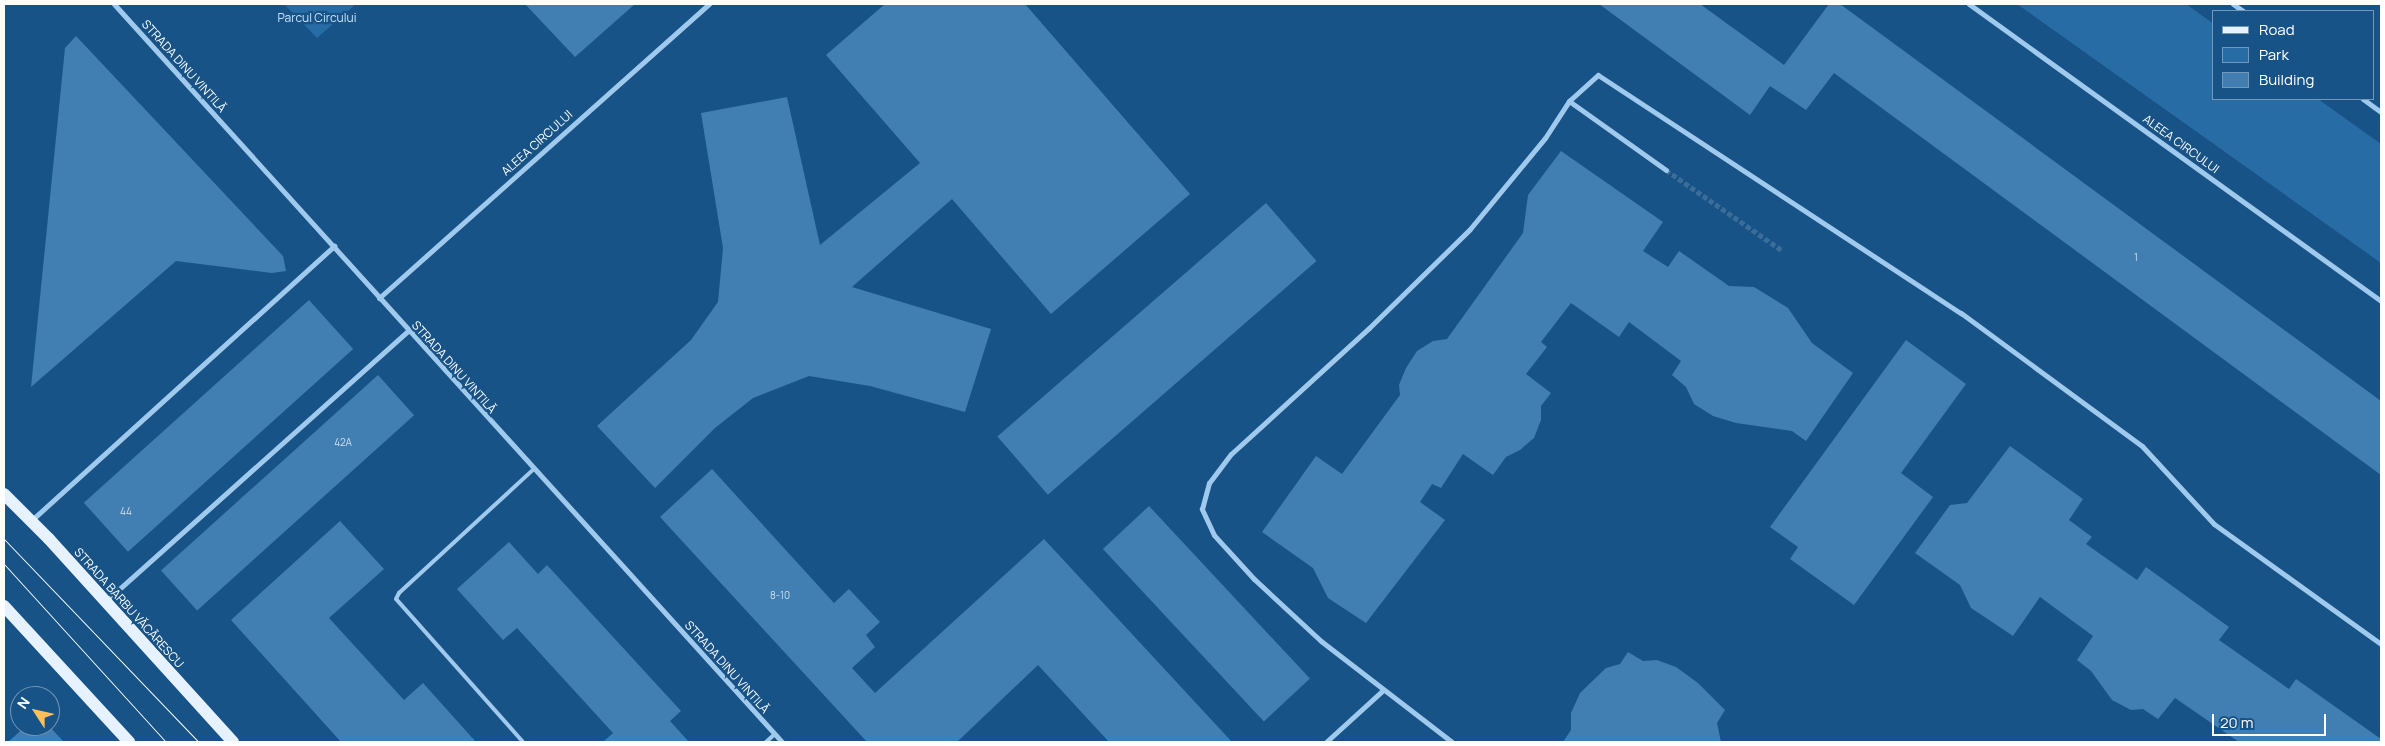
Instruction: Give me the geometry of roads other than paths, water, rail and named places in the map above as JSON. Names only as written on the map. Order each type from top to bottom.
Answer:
[{"type":"main road","name":"STRADA BARBU VĂCĂRESCU","points":[[4,494],[31,521],[233,742]]},
{"type":"main road","points":[[4,606],[129,742]]},
{"type":"street","name":"STRADA DINU VINTILĂ","points":[[114,4],[782,742]]},
{"type":"street","name":"ALEEA CIRCULUI","points":[[380,298],[708,4]]},
{"type":"street","name":"ALEEA CIRCULUI","points":[[1969,4],[2381,301]]},
{"type":"street","points":[[1452,742],[1382,691],[1321,641],[1254,579],[1214,535],[1202,509],[1209,483],[1231,454],[1369,328],[1470,229],[1545,138],[1569,101],[1598,75],[1961,313],[2142,446],[2214,524],[2381,644]]},
{"type":"street","points":[[2364,100],[2381,112]]},
{"type":"street","points":[[1569,101],[1666,170]]},
{"type":"street","points":[[31,521],[334,246]]},
{"type":"street","points":[[105,602],[408,331]]},
{"type":"street","points":[[1326,742],[1382,691]]},
{"type":"lane","points":[[523,742],[396,599],[399,593],[534,469]]},
{"type":"lane","points":[[766,742],[775,734]]},
{"type":"tunnel","points":[[1666,170],[1783,251]]},
{"type":"tram line","points":[[4,539],[199,742]]},
{"type":"tram line","points":[[4,564],[166,742]]},
{"type":"park label","name":"Parcul Circului","points":[[317,18]]}]
